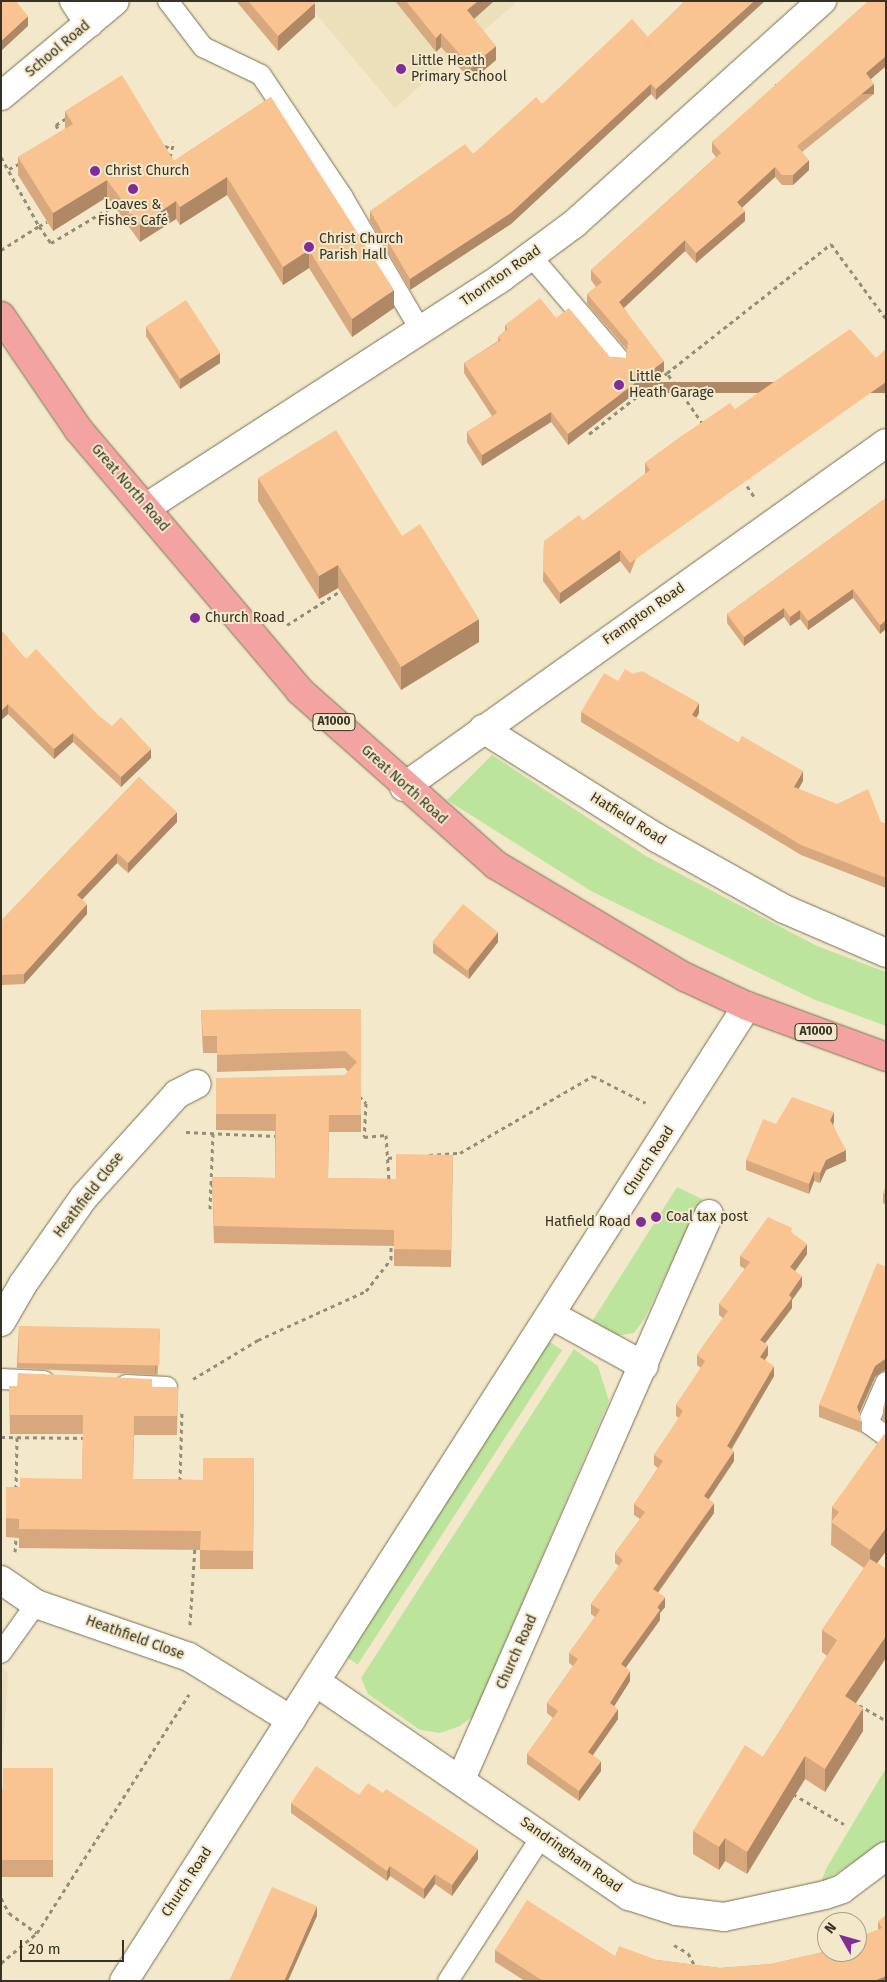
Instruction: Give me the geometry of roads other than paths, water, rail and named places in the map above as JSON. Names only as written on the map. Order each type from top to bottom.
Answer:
[{"type":"main road","name":"Great North Road","points":[[5,331],[78,429],[148,507],[300,691],[404,787],[496,865],[562,908],[747,1006]]},
{"type":"main road","name":"A1000","points":[[747,1006],[886,1057]]},
{"type":"street","name":"School Road","points":[[1,96],[81,12],[115,1]]},
{"type":"street","name":"Thornton Road","points":[[148,507],[421,331],[531,256],[574,224],[822,1]]},
{"type":"street","name":"Frampton Road","points":[[404,787],[886,443]]},
{"type":"street","name":"Hatfield Road","points":[[483,729],[657,838],[784,909],[886,953]]},
{"type":"street","name":"Church Road","points":[[124,1981],[747,1006]]},
{"type":"street","name":"Heathfield Close","points":[[1,1322],[23,1284],[84,1198],[143,1129],[177,1094],[206,1084]]},
{"type":"street","name":"Church Road","points":[[461,1779],[644,1366],[709,1214]]},
{"type":"street","points":[[551,1315],[644,1366]]},
{"type":"street","name":"Heathfield Close","points":[[1,1580],[36,1604],[197,1662],[291,1720]]},
{"type":"street","points":[[316,1682],[461,1779]]},
{"type":"street","name":"Sandringham Road","points":[[461,1779],[543,1834],[629,1896],[676,1911],[724,1917],[842,1889],[886,1856]]},
{"type":"lane","points":[[168,1],[203,47],[261,75],[342,196],[421,331]]},
{"type":"lane","points":[[531,256],[619,359]]},
{"type":"lane","points":[[1,1379],[70,1382]]},
{"type":"lane","points":[[886,1382],[868,1423],[886,1436]]},
{"type":"lane","points":[[108,1384],[175,1389]]},
{"type":"lane","points":[[1,1652],[36,1604]]},
{"type":"lane","points":[[448,1981],[543,1834]]},
{"type":"place","name":"Little Heath Primary School","points":[[401,69]]},
{"type":"place","name":"Christ Church","points":[[95,171]]},
{"type":"place","name":"Loaves & Fishes Café","points":[[133,189]]},
{"type":"place","name":"Christ Church Parish Hall","points":[[309,247]]},
{"type":"place","name":"Little Heath Garage","points":[[619,385]]},
{"type":"place","name":"Church Road","points":[[195,618]]},
{"type":"place","name":"Coal tax post","points":[[656,1217]]},
{"type":"place","name":"Hatfield Road","points":[[641,1222]]}]
